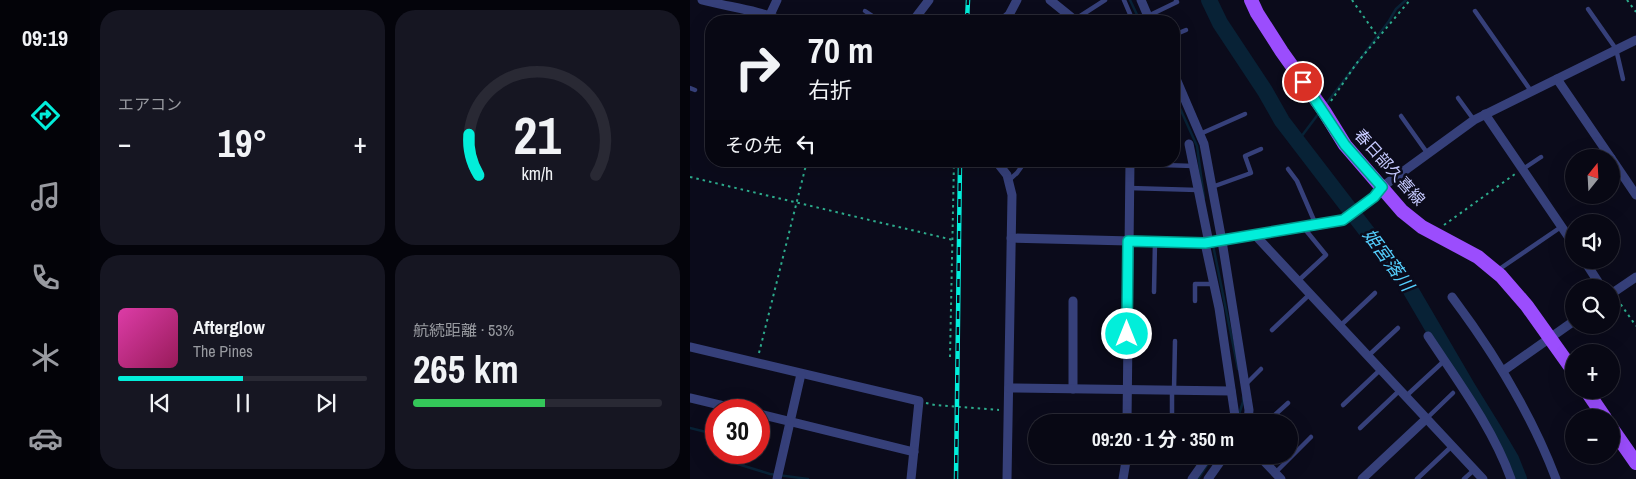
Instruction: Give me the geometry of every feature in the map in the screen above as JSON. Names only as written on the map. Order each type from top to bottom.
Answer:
[{"type":"main road","name":"春日部久喜線","points":[[1251,0],[1257,13],[1282,52],[1378,192],[1422,226],[1462,247],[1495,272],[1527,306],[1565,359]]},
{"type":"main road","points":[[1620,440],[1636,463]]},
{"type":"street","points":[[704,0],[726,7],[770,15],[777,0]]},
{"type":"street","points":[[917,15],[929,0]]},
{"type":"street","points":[[1008,15],[1017,0]]},
{"type":"street","points":[[1050,0],[1068,15]]},
{"type":"street","points":[[1141,0],[1147,15]]},
{"type":"street","points":[[1011,238],[1207,243],[1343,220],[1474,120],[1636,40]]},
{"type":"street","points":[[1557,79],[1605,149]]},
{"type":"street","points":[[1180,88],[1204,144],[1248,414]]},
{"type":"street","points":[[1485,114],[1565,233]]},
{"type":"street","points":[[1189,144],[1235,414]]},
{"type":"street","points":[[1000,167],[1006,175],[1012,195],[1007,479]]},
{"type":"street","points":[[1127,414],[1130,167]]},
{"type":"street","points":[[1620,171],[1636,195]]},
{"type":"street","points":[[1255,235],[1483,479]]},
{"type":"street","points":[[1620,288],[1636,277]]},
{"type":"street","points":[[1452,297],[1503,371],[1542,442],[1556,479]]},
{"type":"street","points":[[1073,301],[1073,389]]},
{"type":"street","points":[[1503,371],[1565,327]]},
{"type":"street","points":[[1428,336],[1462,386],[1498,450],[1510,479]]},
{"type":"street","points":[[690,347],[919,401],[911,479]]},
{"type":"street","points":[[777,479],[801,374]]},
{"type":"street","points":[[1009,388],[1231,391]]},
{"type":"street","points":[[690,398],[705,402]]},
{"type":"street","points":[[770,417],[914,452]]},
{"type":"street","points":[[1362,479],[1426,419]]},
{"type":"street","points":[[1123,479],[1127,464]]},
{"type":"street","points":[[1192,479],[1203,464]]},
{"type":"street","points":[[1208,479],[1219,464]]},
{"type":"street","points":[[1267,464],[1278,476]]},
{"type":"lane","points":[[770,15],[781,0]]},
{"type":"lane","points":[[1083,15],[1104,0]]},
{"type":"lane","points":[[1124,0],[1130,14]]},
{"type":"lane","points":[[1156,15],[1177,2],[1176,0]]},
{"type":"lane","points":[[1588,9],[1616,50],[1624,79]]},
{"type":"lane","points":[[865,11],[871,15]]},
{"type":"lane","points":[[1475,11],[1531,91]]},
{"type":"lane","points":[[1180,32],[1186,30]]},
{"type":"lane","points":[[1458,98],[1474,120]]},
{"type":"lane","points":[[1200,134],[1245,114]]},
{"type":"lane","points":[[1401,116],[1428,154]]},
{"type":"lane","points":[[1212,187],[1251,173],[1245,156],[1261,149]]},
{"type":"lane","points":[[1522,169],[1541,157]]},
{"type":"lane","points":[[1180,165],[1194,166]]},
{"type":"lane","points":[[1008,181],[1018,173],[1021,167]]},
{"type":"lane","points":[[1288,169],[1316,225]]},
{"type":"lane","points":[[1129,188],[1198,190]]},
{"type":"lane","points":[[1298,281],[1326,255],[1303,227]]},
{"type":"lane","points":[[1495,272],[1561,227]]},
{"type":"lane","points":[[1154,292],[1155,242]]},
{"type":"lane","points":[[1195,301],[1195,284],[1214,284]]},
{"type":"lane","points":[[1339,326],[1375,293]]},
{"type":"lane","points":[[1272,330],[1310,294]]},
{"type":"lane","points":[[1368,356],[1398,328]]},
{"type":"lane","points":[[1172,414],[1175,341]]},
{"type":"lane","points":[[1360,428],[1444,361]]},
{"type":"lane","points":[[1245,385],[1261,369]]},
{"type":"lane","points":[[1343,405],[1380,370]]},
{"type":"lane","points":[[1426,419],[1453,392]]},
{"type":"lane","points":[[1276,414],[1288,403]]},
{"type":"lane","points":[[1278,476],[1312,437]]},
{"type":"lane","points":[[1417,479],[1452,446]]},
{"type":"lane","points":[[1464,479],[1474,469]]},
{"type":"path","points":[[1352,0],[1378,37]]},
{"type":"path","points":[[1324,111],[1356,64],[1410,0]]},
{"type":"path","points":[[1627,0],[1636,12]]},
{"type":"path","points":[[757,363],[805,167]]},
{"type":"path","points":[[950,357],[954,167]]},
{"type":"path","points":[[1434,233],[1522,169]]},
{"type":"path","points":[[690,176],[953,240]]},
{"type":"path","points":[[1620,304],[1636,326]]},
{"type":"path","points":[[919,401],[934,406],[1008,410]]},
{"type":"waterway","points":[[1130,0],[1137,15]]},
{"type":"waterway","name":"姫宮落川","points":[[1209,0],[1220,23],[1265,91],[1282,121],[1407,284],[1511,459],[1519,479]]},
{"type":"waterway","points":[[1326,104],[1396,9],[1406,0]]},
{"type":"waterway","points":[[1180,108],[1197,146],[1204,198]]},
{"type":"waterway","points":[[1298,141],[1319,113]]},
{"type":"waterway","points":[[1213,245],[1238,369]]},
{"type":"waterway","points":[[1239,414],[1243,397]]},
{"type":"waterway","points":[[690,428],[705,432]]},
{"type":"waterway","points":[[738,464],[770,474],[808,479]]},
{"type":"waterway","points":[[1198,479],[1208,464]]},
{"type":"railway","points":[[967,15],[968,0]]},
{"type":"railway","points":[[956,479],[960,167]]},
{"type":"route","points":[[1127,334],[1128,241],[1205,243],[1343,220],[1374,197],[1382,187],[1345,145],[1303,82]]}]
